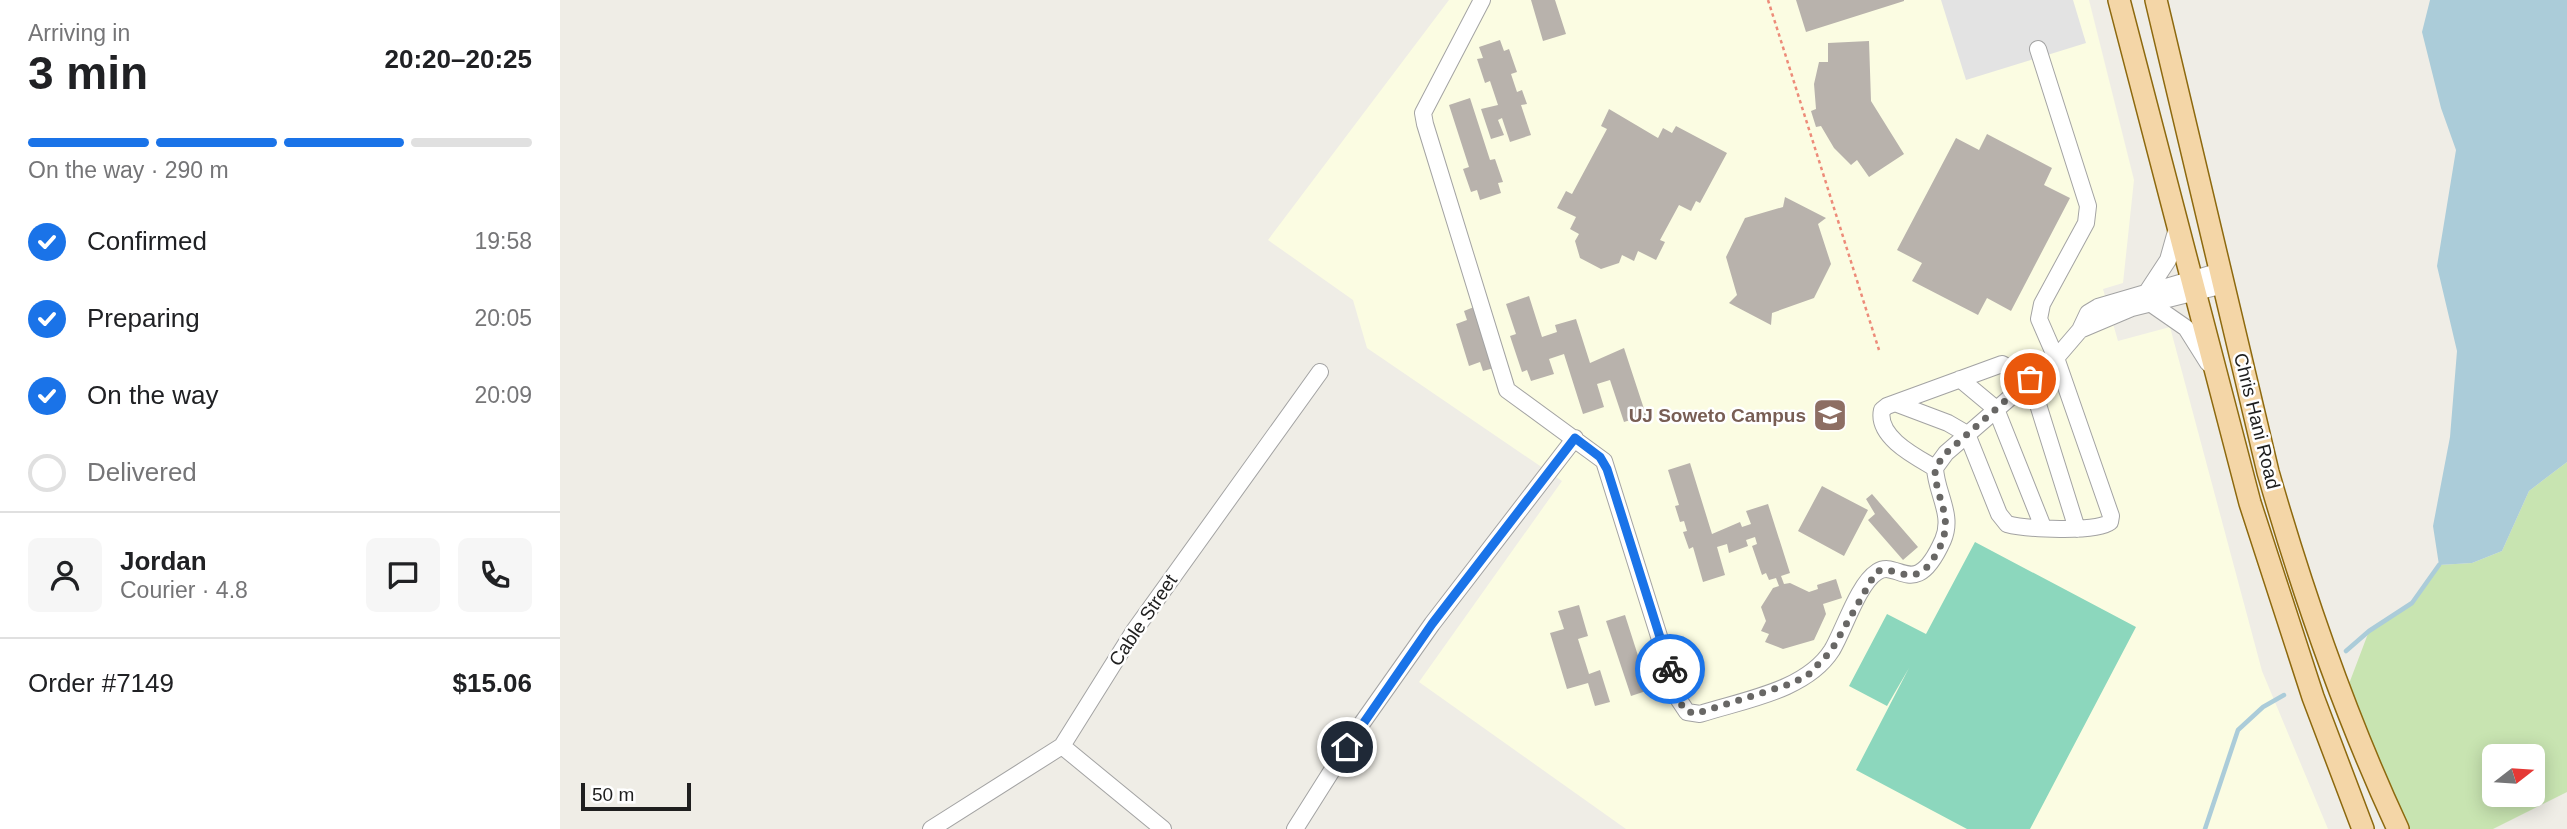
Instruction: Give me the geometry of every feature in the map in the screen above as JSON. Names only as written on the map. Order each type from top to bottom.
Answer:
[{"type":"main road","name":"Chris Hani Road","points":[[2119,0],[2217,381],[2280,601],[2363,829]]},
{"type":"main road","name":"Chris Hani Road","points":[[2156,0],[2268,472],[2290,549],[2342,698],[2398,829]]},
{"type":"main road","points":[[2136,71],[2171,61]]},
{"type":"street","points":[[1482,0],[1423,116],[1507,390],[1604,461],[1679,700],[1683,709],[1695,714],[1790,684],[1807,676],[1831,651],[1876,572],[1883,570],[1911,576],[1924,570],[1943,541],[1948,524],[1935,468],[1941,457],[2056,358],[2080,330],[2085,317],[2093,309],[2223,278]]},
{"type":"street","points":[[1895,403],[1948,423],[1967,434],[2004,521],[2011,525],[2077,529],[2108,525],[2111,516],[2056,358],[2043,331],[2040,312],[2086,223],[2088,206],[2038,49]]},
{"type":"street","points":[[2149,297],[2174,247],[2178,223]]},
{"type":"street","points":[[2149,297],[2186,328],[2217,381]]},
{"type":"street","points":[[1935,468],[1911,453],[1883,426],[1882,410],[2001,364],[2030,379],[2077,529]]},
{"type":"street","name":"Cable Street","points":[[931,829],[1062,747],[1134,631],[1320,372]]},
{"type":"street","points":[[1960,379],[1996,409],[2043,527]]},
{"type":"street","points":[[1295,829],[1360,726],[1432,624],[1575,438]]},
{"type":"street","points":[[1062,747],[1163,829]]},
{"type":"path","points":[[1769,0],[1879,350]]},
{"type":"shaded area","name":"UJ Soweto Campus","points":[[1449,0],[2089,0],[2134,180],[2123,283],[2103,289],[2118,341],[2170,327],[2262,671],[2328,829],[1626,829],[1419,682],[1562,481],[1367,348],[1353,300],[1268,240]]},
{"type":"shaded area","points":[[1941,0],[2073,0],[2086,43],[1966,80]]},
{"type":"green space","points":[[2567,462],[2567,792],[2545,803],[2545,744],[2482,744],[2482,807],[2537,807],[2493,829],[2403,829],[2344,697],[2369,631],[2412,603],[2439,565],[2472,563],[2502,551],[2529,491]]},
{"type":"green space","points":[[1975,542],[2136,627],[2030,829],[1967,829],[1856,770],[1909,668],[1887,706],[1849,686],[1887,614],[1926,634]]},
{"type":"water","points":[[2430,0],[2567,0],[2567,462],[2529,491],[2502,551],[2472,563],[2439,565],[2433,526],[2450,437],[2457,351],[2437,266],[2456,150],[2441,108],[2422,32]]},
{"type":"building","points":[[1531,0],[1555,0],[1566,34],[1543,41]]},
{"type":"building","points":[[1796,0],[1904,0],[1904,1],[1806,32]]},
{"type":"building","points":[[1500,40],[1504,51],[1509,49],[1517,72],[1511,74],[1517,92],[1522,90],[1527,104],[1521,105],[1531,135],[1510,142],[1502,118],[1498,120],[1504,135],[1491,139],[1481,109],[1498,105],[1490,81],[1485,83],[1477,59],[1483,58],[1479,47]]},
{"type":"building","points":[[1869,41],[1871,101],[1904,154],[1869,177],[1857,160],[1851,165],[1834,148],[1821,126],[1816,127],[1811,111],[1816,109],[1814,84],[1819,62],[1828,62],[1828,43]]},
{"type":"building","points":[[1470,98],[1490,160],[1495,159],[1503,182],[1498,183],[1501,193],[1480,200],[1477,190],[1471,192],[1463,169],[1469,167],[1449,105]]},
{"type":"building","points":[[1609,109],[1658,138],[1663,128],[1672,133],[1676,126],[1727,153],[1700,203],[1696,201],[1691,211],[1679,205],[1660,240],[1665,242],[1656,260],[1638,251],[1634,261],[1622,255],[1619,263],[1601,269],[1580,258],[1575,241],[1579,234],[1570,229],[1576,217],[1557,208],[1566,191],[1572,194],[1607,129],[1601,126]]},
{"type":"building","points":[[1987,134],[2052,168],[2044,185],[2070,198],[2011,311],[1987,298],[1978,315],[1912,281],[1922,263],[1897,250],[1956,138],[1979,150]]},
{"type":"building","points":[[1785,197],[1826,218],[1818,224],[1831,264],[1814,298],[1772,313],[1771,325],[1729,303],[1737,295],[1726,257],[1745,218],[1783,207]]},
{"type":"building","points":[[1529,296],[1542,337],[1557,332],[1555,325],[1576,319],[1590,363],[1624,348],[1646,415],[1624,422],[1610,380],[1597,384],[1604,407],[1583,414],[1564,354],[1549,359],[1554,374],[1531,381],[1527,370],[1522,372],[1510,336],[1516,334],[1506,304]]},
{"type":"building","points":[[1474,307],[1494,368],[1483,371],[1480,362],[1469,366],[1456,324],[1467,320],[1464,311]]},
{"type":"building","points":[[1690,463],[1712,534],[1740,522],[1742,527],[1751,524],[1746,511],[1768,504],[1790,573],[1781,576],[1784,584],[1790,583],[1809,592],[1818,589],[1817,585],[1836,579],[1842,598],[1823,604],[1826,614],[1814,640],[1783,649],[1765,642],[1769,634],[1761,631],[1766,621],[1761,607],[1773,588],[1779,586],[1776,578],[1769,580],[1766,573],[1762,575],[1752,546],[1757,544],[1755,537],[1746,540],[1748,546],[1729,553],[1727,544],[1717,547],[1725,575],[1703,582],[1693,547],[1689,549],[1683,532],[1687,531],[1684,521],[1680,522],[1675,506],[1679,505],[1668,470]]},
{"type":"building","points":[[1822,486],[1868,510],[1844,556],[1798,531]]},
{"type":"building","points":[[1872,494],[1918,547],[1903,560],[1868,520],[1875,514],[1866,499]]},
{"type":"building","points":[[1579,605],[1588,636],[1578,639],[1589,674],[1600,670],[1610,702],[1595,706],[1588,683],[1567,689],[1550,633],[1564,629],[1558,611]]},
{"type":"building","points":[[1625,615],[1649,690],[1631,696],[1606,621]]},
{"type":"waterway","points":[[2346,651],[2369,631],[2412,603],[2439,565]]},
{"type":"waterway","points":[[2205,829],[2238,730],[2263,707],[2284,695]]},
{"type":"way so far","points":[[1670,669],[1683,709],[1690,714],[1700,714],[1807,676],[1831,651],[1876,572],[1883,570],[1911,576],[1920,573],[1929,565],[1943,541],[1948,524],[1935,468],[1941,457],[2030,379]]},
{"type":"place","name":"UJ Soweto Campus","points":[[1830,415]]},
{"type":"route","points":[[1347,747],[1432,624],[1575,438],[1604,461],[1670,669]]}]
